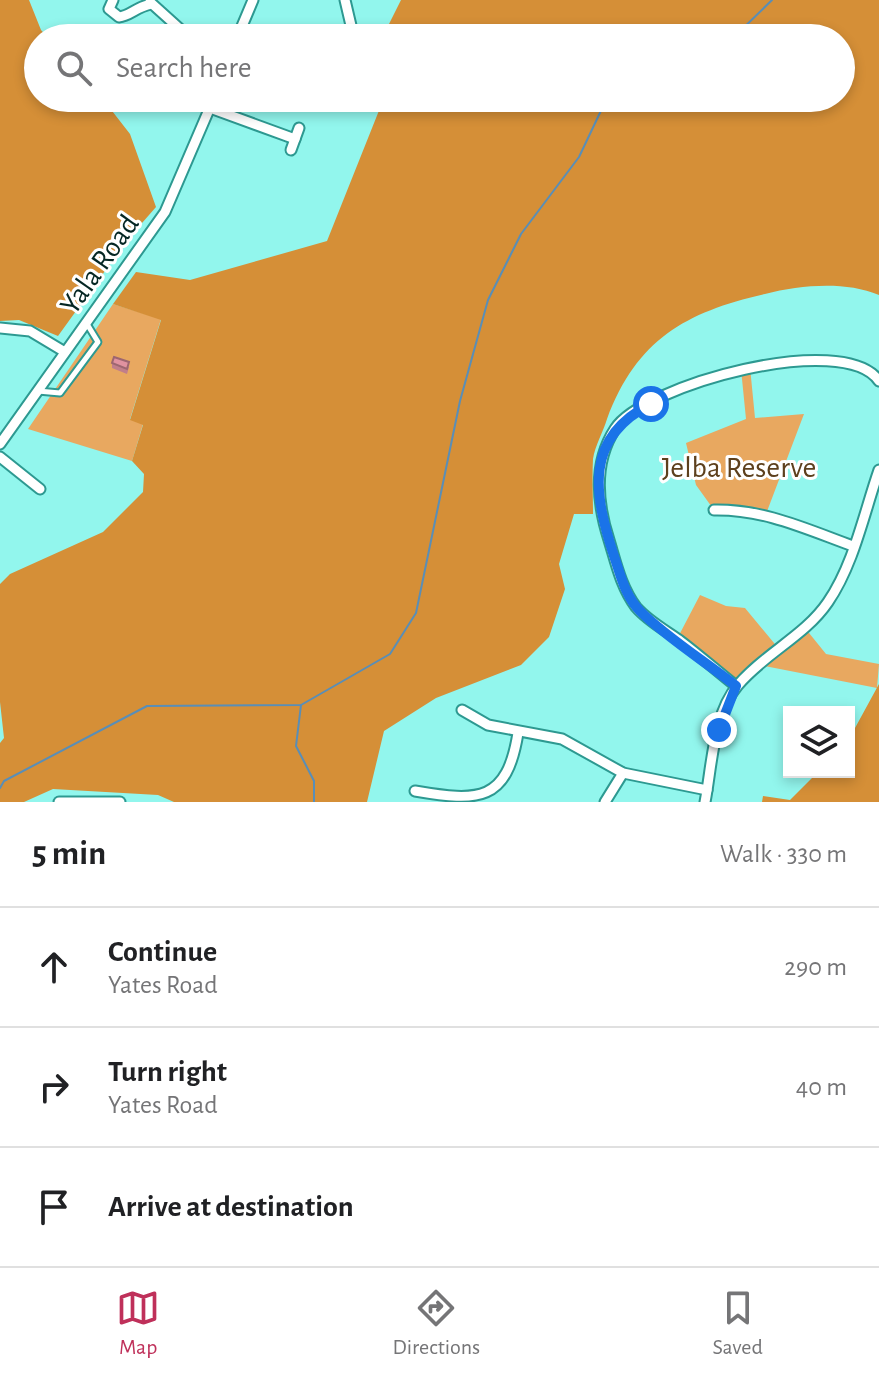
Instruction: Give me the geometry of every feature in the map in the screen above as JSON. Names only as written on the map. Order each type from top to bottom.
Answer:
[{"type":"street","points":[[113,0],[109,9],[119,17],[126,17],[136,7],[149,2],[174,24]]},
{"type":"street","points":[[243,24],[253,0]]},
{"type":"street","points":[[345,0],[351,24]]},
{"type":"street","name":"Yala Road","points":[[0,444],[165,212],[208,112]]},
{"type":"street","points":[[233,112],[295,139]]},
{"type":"street","points":[[291,150],[299,128]]},
{"type":"street","points":[[0,328],[30,331],[65,352]]},
{"type":"street","points":[[736,686],[639,610],[625,591],[599,503],[599,470],[606,446],[616,426],[633,413],[668,395],[745,367],[783,361],[840,361],[858,365],[879,381]]},
{"type":"street","points":[[0,457],[40,489]]},
{"type":"street","points":[[705,802],[719,730],[736,686],[813,621],[837,588],[879,470]]},
{"type":"street","points":[[714,510],[747,510],[766,514],[853,546]]},
{"type":"street","points":[[462,710],[488,725],[562,739],[623,773],[707,790]]},
{"type":"street","points":[[415,791],[454,798],[478,797],[500,787],[513,762],[518,733]]},
{"type":"street","points":[[605,802],[623,773]]},
{"type":"street","points":[[59,802],[120,802]]},
{"type":"lane","points":[[38,391],[60,393],[98,342],[86,323]]},
{"type":"green space","points":[[113,304],[161,319],[130,419],[143,424],[132,461],[28,429]]},
{"type":"green space","name":"Jelba Reserve","points":[[750,367],[755,418],[804,414],[766,514],[714,510],[696,485],[686,443],[746,419],[741,369]]},
{"type":"green space","points":[[700,595],[726,606],[745,608],[779,649],[805,628],[826,654],[879,664],[877,688],[760,665],[736,686],[677,639]]},
{"type":"shaded area","points":[[0,0],[29,0],[39,24],[24,24],[24,112],[113,112],[130,134],[156,207],[128,239],[58,336],[19,320],[0,321]]},
{"type":"shaded area","points":[[401,0],[879,0],[879,295],[837,286],[793,288],[765,294],[688,320],[649,349],[619,391],[595,449],[593,514],[574,514],[559,564],[565,589],[549,637],[521,665],[436,698],[384,731],[367,802],[174,802],[158,795],[53,789],[24,802],[0,802],[0,743],[4,738],[0,702],[0,584],[10,574],[103,532],[143,492],[144,474],[132,461],[143,425],[130,420],[161,320],[113,304],[136,272],[190,280],[327,241],[378,112],[855,112],[855,24],[389,24]]},
{"type":"shaded area","points":[[879,684],[879,802],[762,802],[763,796],[790,800],[812,778],[855,778],[855,728]]},
{"type":"building","points":[[114,357],[129,362],[127,369],[112,363]]},
{"type":"waterway","points":[[747,24],[772,0]]},
{"type":"waterway","points":[[0,788],[4,781],[147,706],[301,705],[390,654],[416,613],[460,401],[488,300],[521,234],[579,157],[600,112]]},
{"type":"waterway","points":[[301,705],[296,746],[314,781],[314,802]]},
{"type":"route","points":[[651,404],[616,426],[599,470],[599,503],[625,591],[639,610],[736,686],[719,730]]}]
